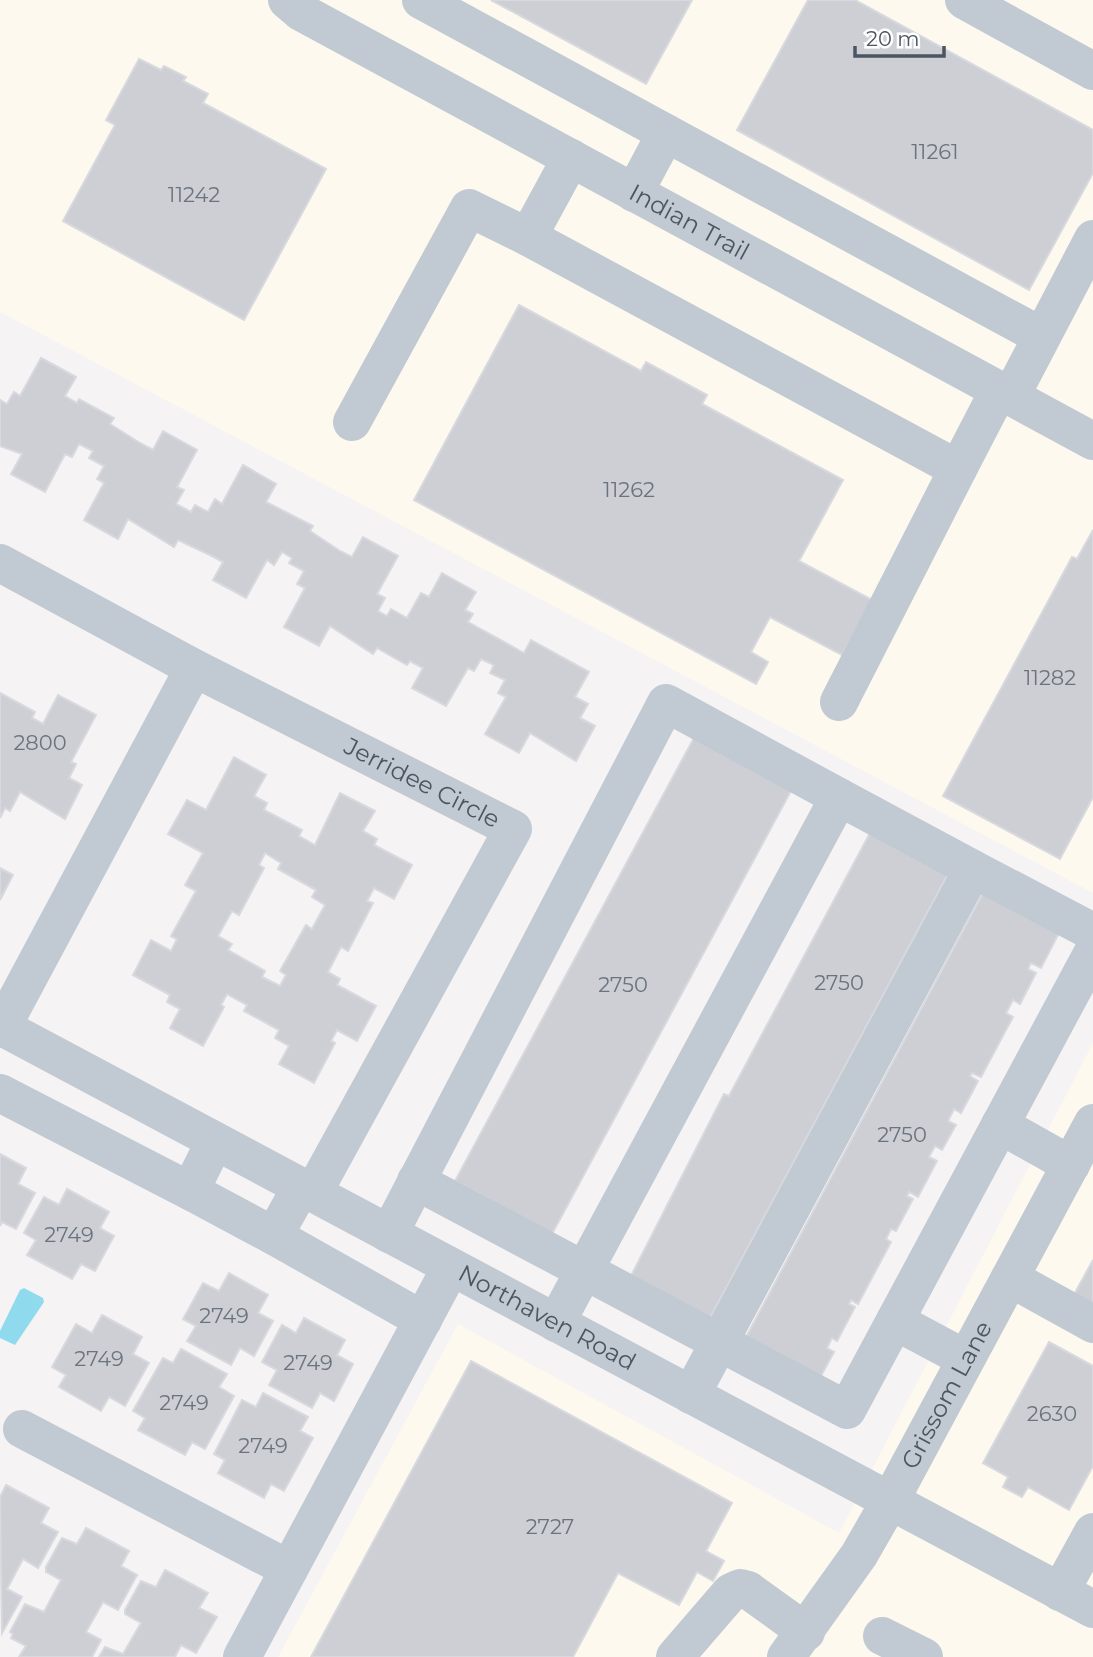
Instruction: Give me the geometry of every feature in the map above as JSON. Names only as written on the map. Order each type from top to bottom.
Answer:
[{"type":"street","name":"Indian Trail","points":[[288,0],[300,12],[338,14],[571,158],[1093,441]]},
{"type":"street","points":[[421,0],[1041,336]]},
{"type":"street","points":[[964,0],[1093,71]]},
{"type":"street","points":[[634,193],[666,133]]},
{"type":"street","points":[[528,237],[571,158]]},
{"type":"street","points":[[352,422],[468,208],[528,237],[958,469]]},
{"type":"street","points":[[839,702],[958,469],[1041,336],[1093,239]]},
{"type":"street","name":"Jerridee Circle","points":[[0,563],[194,668],[513,829],[307,1190]]},
{"type":"street","points":[[1,1026],[194,668]]},
{"type":"street","points":[[388,1234],[666,703],[1093,932]]},
{"type":"street","points":[[556,1323],[839,797]]},
{"type":"street","points":[[691,1395],[973,869]]},
{"type":"street","points":[[416,1181],[847,1410],[1093,952]]},
{"type":"street","name":"Northaven Road","points":[[1,1026],[1077,1601]]},
{"type":"street","points":[[0,1093],[274,1236],[423,1320]]},
{"type":"street","name":"Grissom Lane","points":[[796,1645],[859,1555],[890,1501],[1093,1123]]},
{"type":"street","points":[[1000,1125],[1071,1164]]},
{"type":"street","points":[[190,1191],[215,1141]]},
{"type":"street","points":[[274,1236],[307,1190]]},
{"type":"street","points":[[242,1657],[451,1267]]},
{"type":"street","points":[[1010,1278],[1093,1324]]},
{"type":"street","points":[[895,1321],[966,1359]]},
{"type":"street","points":[[22,1429],[289,1569]]},
{"type":"street","points":[[1077,1601],[1093,1531]]},
{"type":"street","points":[[687,1653],[731,1592],[740,1588],[748,1590],[796,1645]]},
{"type":"street","points":[[882,1636],[924,1657]]},
{"type":"shaded area","points":[[0,0],[1093,0],[1093,893],[0,312]]},
{"type":"shaded area","points":[[1093,1043],[1093,1657],[278,1657],[458,1324],[839,1533]]},
{"type":"water","points":[[24,1288],[43,1298],[44,1302],[15,1345],[0,1338],[0,1331],[20,1290]]},
{"type":"building","points":[[491,0],[692,0],[646,84]]},
{"type":"building","points":[[808,0],[855,0],[1093,130],[1093,173],[1029,290],[737,130]]},
{"type":"building","points":[[139,59],[161,70],[164,66],[186,77],[183,81],[208,94],[203,103],[326,169],[244,320],[63,221],[115,125],[106,120]]},
{"type":"building","points":[[519,305],[641,371],[646,362],[707,395],[702,404],[843,480],[799,561],[872,600],[842,655],[770,617],[751,652],[768,662],[756,684],[414,500]]},
{"type":"building","points":[[41,358],[76,377],[65,396],[77,403],[79,399],[114,418],[110,424],[140,443],[153,450],[163,431],[197,450],[177,487],[184,490],[176,504],[191,512],[195,505],[208,512],[215,499],[222,504],[243,465],[276,484],[266,502],[313,526],[310,531],[340,551],[352,557],[363,537],[398,556],[377,594],[385,598],[378,611],[387,616],[391,609],[407,618],[421,593],[429,597],[442,573],[476,592],[465,610],[473,614],[468,622],[524,653],[531,640],[589,672],[575,697],[588,704],[580,718],[595,726],[576,761],[530,733],[519,753],[485,734],[506,697],[498,693],[505,680],[490,673],[494,665],[481,659],[474,671],[468,668],[446,706],[412,688],[423,668],[410,661],[407,665],[377,648],[373,654],[330,626],[319,646],[284,627],[305,588],[297,584],[304,571],[289,563],[292,558],[282,552],[274,565],[267,560],[246,598],[213,580],[223,562],[210,555],[178,540],[174,547],[128,519],[118,539],[84,520],[104,483],[97,479],[104,466],[89,458],[93,451],[79,444],[72,457],[65,454],[45,492],[11,474],[22,454],[0,446],[0,400],[7,404],[14,392],[20,396]]},
{"type":"building","points":[[1093,530],[1093,797],[1060,859],[943,796],[1072,557],[1077,559]]},
{"type":"building","points":[[0,693],[35,712],[32,718],[43,724],[58,695],[96,715],[71,762],[76,764],[69,778],[82,785],[65,819],[20,792],[10,811],[5,808],[0,818]]},
{"type":"building","points":[[695,736],[792,789],[552,1234],[455,1181]]},
{"type":"building","points":[[234,757],[266,775],[254,796],[267,803],[264,810],[302,830],[299,836],[315,845],[340,793],[375,811],[363,831],[377,839],[374,845],[412,865],[394,899],[374,888],[367,901],[373,903],[348,951],[341,947],[328,972],[340,979],[337,985],[376,1006],[357,1041],[337,1030],[331,1041],[335,1043],[314,1083],[279,1064],[289,1046],[275,1038],[279,1030],[244,1011],[247,1005],[227,994],[221,1005],[224,1007],[203,1046],[170,1028],[180,1009],[167,1002],[170,995],[133,975],[151,940],[171,951],[177,939],[171,936],[196,891],[185,885],[203,853],[168,834],[187,800],[206,810]],"holes":[[[265,853],[281,863],[278,869],[316,890],[312,897],[325,905],[312,929],[306,925],[280,971],[286,975],[280,986],[262,977],[265,971],[228,950],[232,944],[218,936],[232,911],[239,915],[264,868],[259,865]]]},
{"type":"building","points":[[870,833],[949,872],[710,1318],[631,1276],[724,1094],[729,1096]]},
{"type":"building","points":[[0,868],[13,875],[0,900]]},
{"type":"building","points":[[983,893],[1059,933],[1041,968],[1031,963],[1028,969],[1036,973],[1020,1004],[1013,1000],[1006,1013],[1013,1017],[981,1077],[972,1073],[970,1076],[978,1081],[961,1113],[954,1109],[948,1121],[956,1125],[942,1150],[935,1146],[929,1157],[937,1161],[918,1197],[909,1192],[907,1196],[913,1199],[896,1231],[891,1229],[886,1239],[891,1242],[858,1304],[851,1300],[849,1304],[855,1307],[837,1341],[832,1338],[827,1348],[834,1352],[820,1378],[745,1339]]},
{"type":"building","points":[[0,1154],[26,1168],[18,1184],[35,1193],[16,1229],[2,1222],[0,1226]]},
{"type":"building","points":[[67,1189],[109,1212],[100,1228],[114,1236],[95,1271],[81,1264],[72,1279],[27,1255],[36,1240],[24,1233],[44,1197],[59,1205]]},
{"type":"building","points":[[1093,1260],[1093,1312],[1071,1300]]},
{"type":"building","points":[[229,1273],[268,1295],[258,1313],[273,1321],[254,1356],[240,1348],[231,1365],[187,1341],[196,1326],[183,1319],[203,1283],[219,1291]]},
{"type":"building","points":[[102,1315],[142,1337],[133,1354],[149,1363],[125,1406],[109,1397],[101,1411],[59,1387],[66,1375],[52,1367],[76,1324],[92,1333]]},
{"type":"building","points":[[304,1318],[345,1340],[337,1355],[353,1364],[334,1401],[320,1393],[312,1408],[269,1385],[277,1370],[262,1362],[282,1325],[296,1333]]},
{"type":"building","points":[[1049,1342],[1093,1366],[1093,1466],[1069,1510],[1028,1487],[1022,1497],[1003,1487],[1008,1477],[983,1463]]},
{"type":"building","points":[[181,1349],[227,1374],[219,1387],[234,1396],[205,1449],[192,1442],[185,1455],[138,1430],[145,1418],[133,1411],[163,1358],[173,1363]]},
{"type":"building","points":[[471,1361],[732,1503],[706,1551],[724,1561],[713,1581],[697,1572],[679,1605],[618,1573],[573,1657],[311,1657]]},
{"type":"building","points":[[263,1393],[308,1417],[300,1431],[313,1438],[284,1491],[271,1484],[264,1498],[218,1473],[225,1460],[214,1454],[242,1400],[256,1407]]},
{"type":"building","points":[[6,1485],[49,1508],[41,1523],[58,1532],[38,1568],[23,1559],[7,1589],[22,1597],[2,1633],[0,1497]]},
{"type":"building","points":[[86,1528],[129,1551],[121,1566],[137,1575],[118,1610],[103,1602],[86,1632],[101,1640],[92,1657],[19,1657],[26,1646],[11,1638],[13,1634],[10,1632],[25,1604],[44,1612],[61,1580],[46,1572],[46,1567],[62,1538],[77,1544]]},
{"type":"building","points":[[165,1570],[208,1593],[199,1608],[217,1617],[196,1653],[181,1645],[175,1657],[99,1657],[105,1647],[123,1654],[141,1623],[125,1614],[125,1610],[141,1581],[156,1587]]}]
